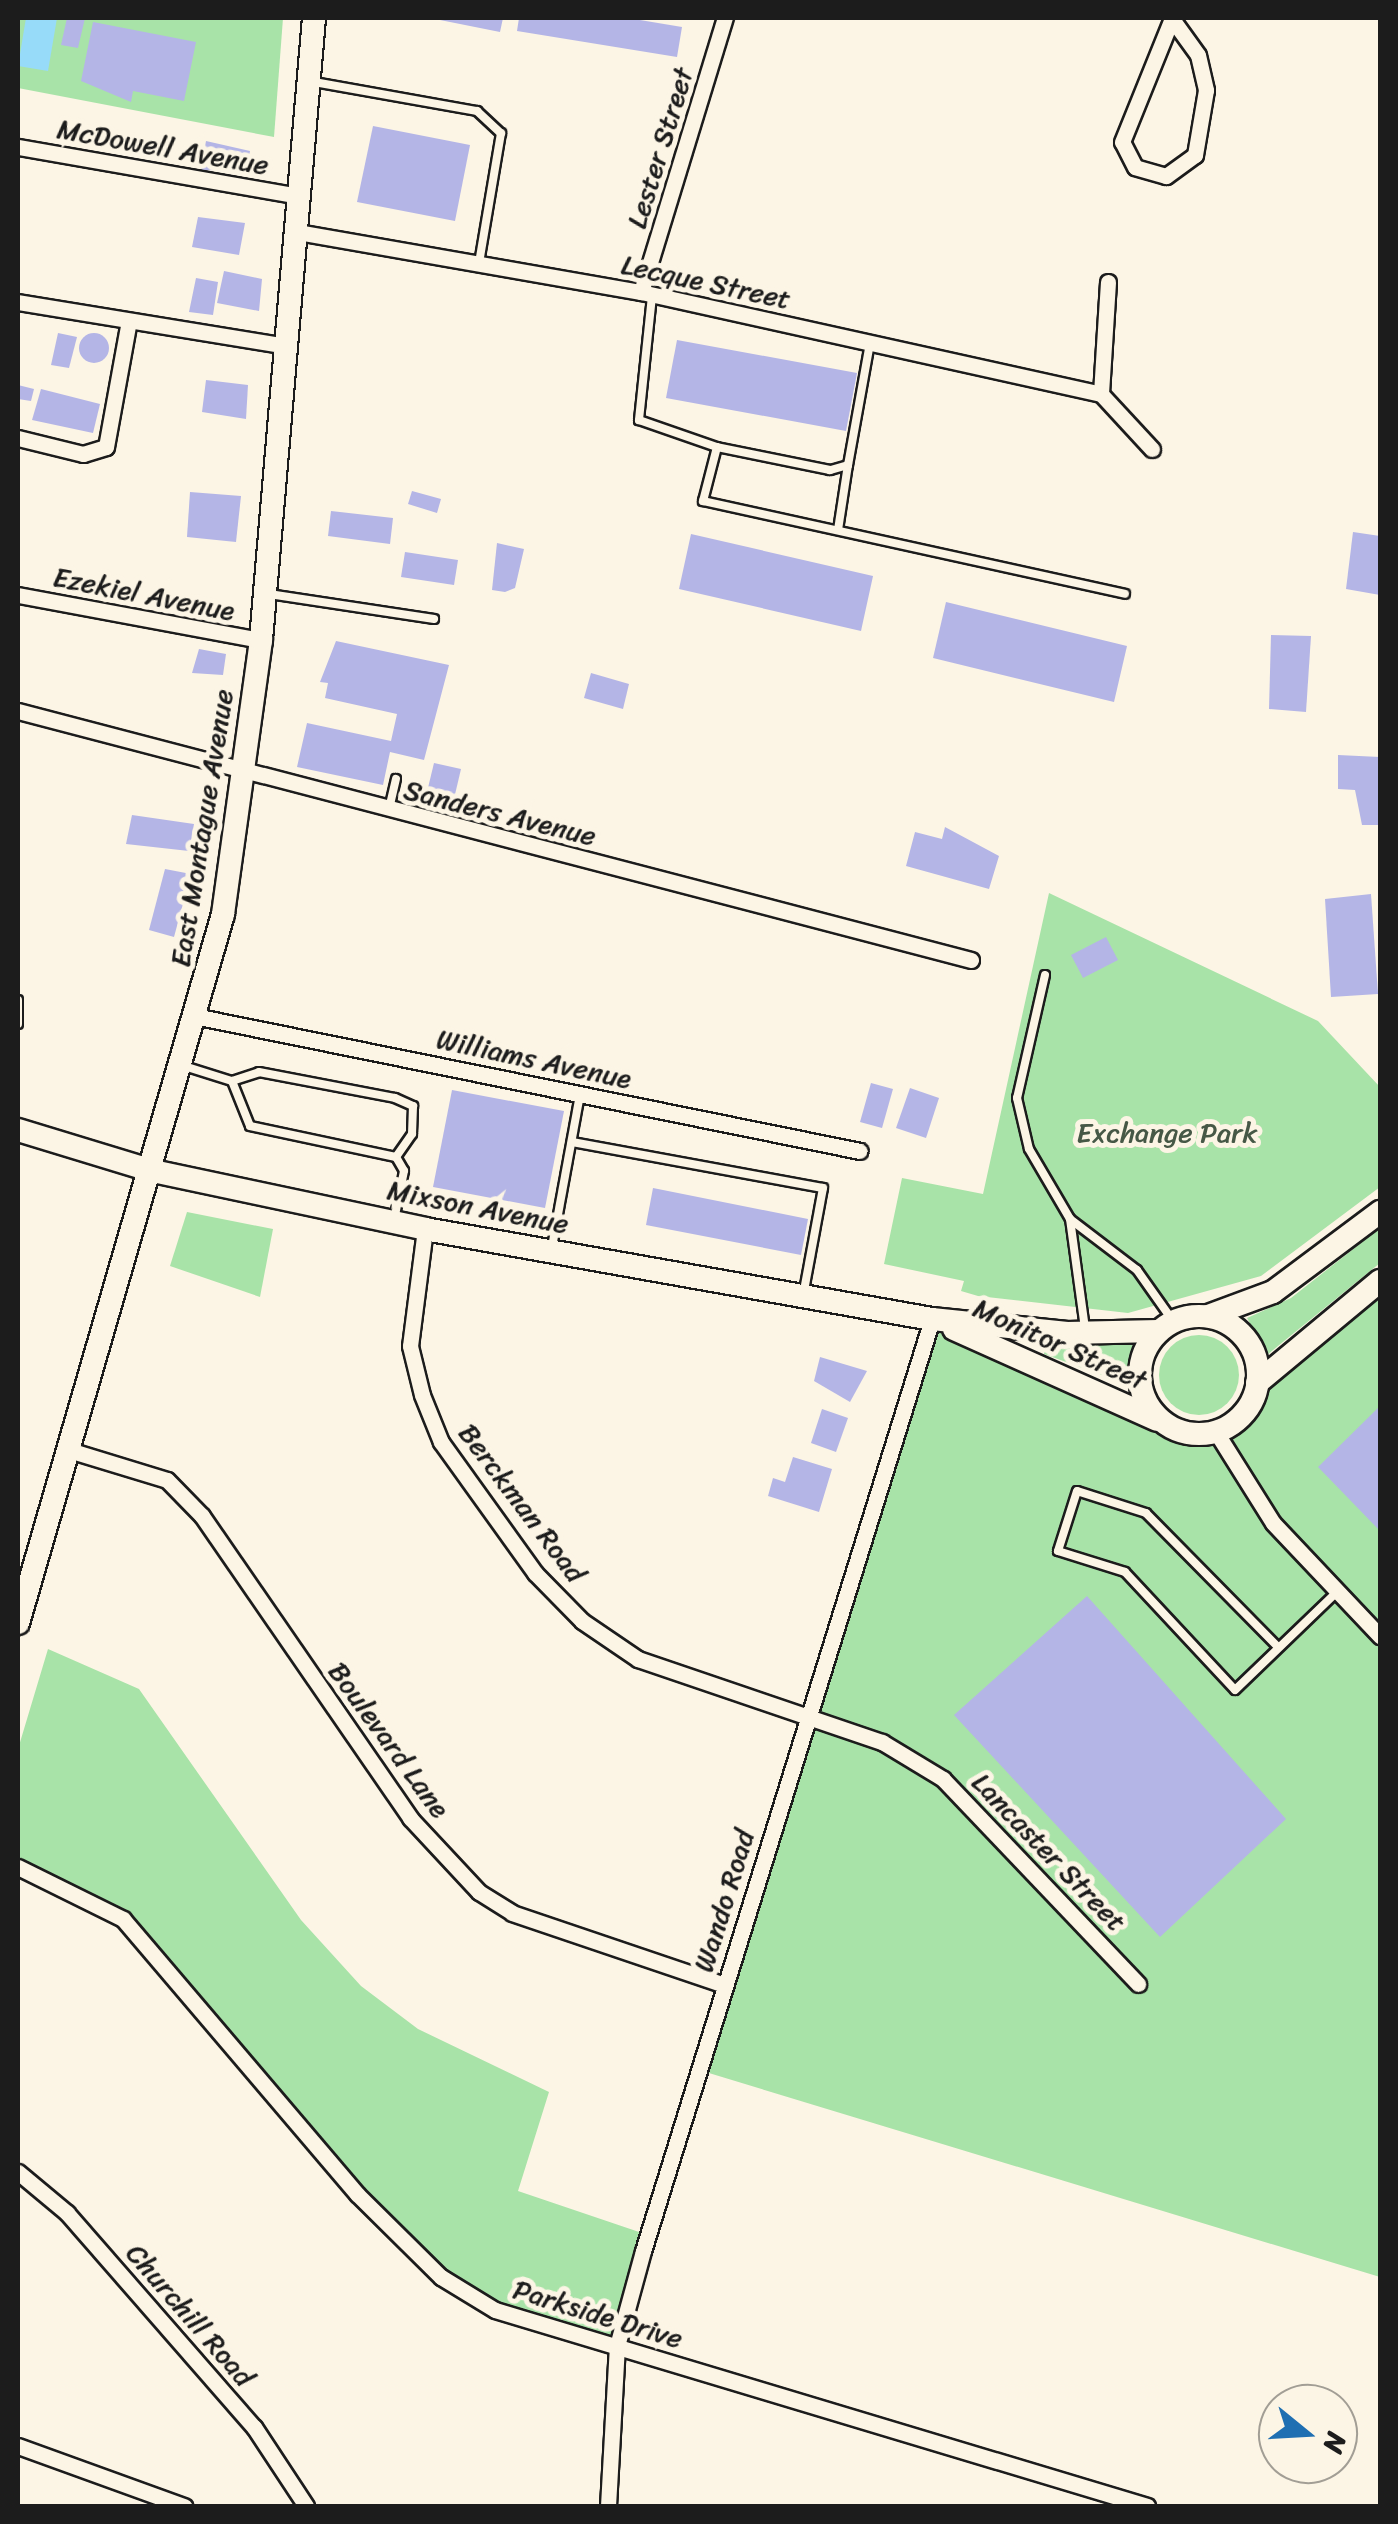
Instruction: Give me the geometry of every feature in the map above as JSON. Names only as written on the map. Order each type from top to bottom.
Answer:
[{"type":"street","name":"East Montague Avenue","points":[[18,1623],[199,1017],[246,773],[261,640],[314,18]]},
{"type":"street","name":"Lester Street","points":[[647,294],[725,18]]},
{"type":"street","points":[[1172,18],[1198,55],[1206,90],[1195,155],[1166,176],[1135,167],[1122,142],[1172,18]]},
{"type":"street","name":"McDowell Avenue","points":[[18,146],[300,196]]},
{"type":"street","name":"Lecque Street","points":[[297,232],[647,294],[1101,394]]},
{"type":"street","points":[[1108,282],[1101,394],[1152,449]]},
{"type":"street","points":[[18,302],[128,326],[286,346]]},
{"type":"street","points":[[18,438],[83,454],[106,448],[128,326]]},
{"type":"street","name":"Ezekiel Avenue","points":[[18,595],[261,640]]},
{"type":"street","name":"Sanders Avenue","points":[[18,711],[971,960]]},
{"type":"street","name":"Williams Avenue","points":[[199,1017],[860,1151]]},
{"type":"street","name":"Mixson Avenue","points":[[18,1130],[152,1171],[424,1229],[932,1319]]},
{"type":"street","points":[[932,1319],[1085,1333],[1166,1326],[1208,1316],[1273,1292],[1380,1212]]},
{"type":"street","name":"Berckman Road","points":[[424,1229],[410,1346],[422,1395],[441,1442],[535,1573],[582,1621],[638,1659],[807,1715]]},
{"type":"street","points":[[1166,1326],[1139,1378],[1163,1423],[1216,1432],[1244,1414],[1258,1383],[1380,1281]]},
{"type":"street","points":[[1208,1316],[1240,1333],[1258,1383]]},
{"type":"street","name":"Wando Road","points":[[608,2506],[618,2346],[807,1715],[932,1319]]},
{"type":"street","name":"Monitor Street","points":[[932,1319],[1163,1423]]},
{"type":"street","points":[[1216,1432],[1273,1523],[1380,1636]]},
{"type":"street","name":"Boulevard Lane","points":[[72,1451],[167,1480],[202,1516],[410,1818],[479,1892],[512,1912],[726,1984]]},
{"type":"street","name":"Lancaster Street","points":[[807,1715],[882,1742],[944,1779],[1138,1984]]},
{"type":"street","name":"Parkside Drive","points":[[18,1867],[123,1920],[357,2194],[441,2277],[494,2310],[1147,2506]]},
{"type":"street","name":"Churchill Road","points":[[18,2172],[67,2213],[254,2427],[306,2506]]},
{"type":"street","points":[[18,2446],[184,2506]]},
{"type":"lane","points":[[310,81],[477,111],[501,133],[479,263]]},
{"type":"lane","points":[[647,294],[639,420],[717,447],[830,470],[848,465]]},
{"type":"lane","points":[[838,530],[870,343]]},
{"type":"lane","points":[[717,447],[703,501],[1126,594]]},
{"type":"lane","points":[[265,594],[434,619]]},
{"type":"lane","points":[[389,810],[396,779]]},
{"type":"lane","points":[[1045,975],[1016,1098],[1029,1149],[1070,1218],[1137,1270],[1166,1326]]},
{"type":"lane","points":[[18,1000],[24,1002],[18,1024]]},
{"type":"lane","points":[[184,1066],[232,1081],[259,1072],[396,1098],[413,1106],[412,1134],[396,1157]]},
{"type":"lane","points":[[232,1081],[250,1126],[396,1157],[404,1171],[393,1222]]},
{"type":"lane","points":[[552,1252],[580,1094]]},
{"type":"lane","points":[[572,1142],[823,1188],[803,1296]]},
{"type":"lane","points":[[1070,1218],[1085,1333]]},
{"type":"lane","points":[[1278,1647],[1146,1513],[1077,1491],[1058,1551],[1125,1572],[1235,1690],[1338,1591]]},
{"type":"green space","points":[[18,18],[283,18],[274,137],[18,88]]},
{"type":"green space","name":"Exchange Park","points":[[1049,893],[1318,1021],[1380,1087],[1380,1187],[1261,1276],[1128,1313],[978,1296],[961,1291],[964,1281],[884,1264],[902,1178],[983,1194]]},
{"type":"green space","points":[[187,1212],[273,1229],[260,1297],[170,1266]]},
{"type":"green space","points":[[1380,1228],[1380,1263],[1267,1355],[1247,1318],[1291,1298]]},
{"type":"green space","points":[[1368,1291],[1380,1303],[1380,2277],[699,2070],[932,1319],[1198,1435],[1231,1425],[1257,1383]]},
{"type":"green space","points":[[1199,1335],[1214,1338],[1227,1347],[1236,1360],[1236,1390],[1227,1403],[1214,1412],[1199,1415],[1184,1412],[1171,1403],[1162,1390],[1159,1375],[1162,1360],[1171,1347],[1184,1338]]},
{"type":"green space","points":[[1044,1340],[1130,1344],[1137,1348],[1129,1385],[1044,1354]]},
{"type":"green space","points":[[48,1649],[139,1689],[301,1920],[361,1986],[418,2029],[549,2092],[518,2191],[648,2235],[617,2346],[495,2310],[441,2277],[123,1919],[18,1867],[18,1749]]},
{"type":"water","points":[[26,18],[57,18],[48,71],[18,66]]},
{"type":"building","points":[[67,18],[85,18],[78,48],[61,45]]},
{"type":"building","points":[[430,18],[503,18],[500,32]]},
{"type":"building","points":[[519,18],[628,18],[682,27],[677,57],[517,31]]},
{"type":"building","points":[[93,22],[196,42],[184,101],[133,91],[131,102],[81,81]]},
{"type":"building","points":[[373,126],[470,145],[455,221],[357,202]]},
{"type":"building","points":[[206,141],[250,151],[246,171],[201,170]]},
{"type":"building","points":[[198,217],[245,223],[239,255],[192,247]]},
{"type":"building","points":[[224,271],[262,279],[259,311],[217,303]]},
{"type":"building","points":[[196,278],[218,282],[213,315],[189,312]]},
{"type":"building","points":[[58,333],[77,337],[69,368],[51,365]]},
{"type":"building","points":[[94,333],[108,342],[109,348],[100,362],[94,363],[80,354],[79,348],[88,334]]},
{"type":"building","points":[[677,340],[857,373],[846,431],[666,398]]},
{"type":"building","points":[[206,380],[248,385],[246,419],[202,412]]},
{"type":"building","points":[[18,385],[34,389],[31,401],[18,399]]},
{"type":"building","points":[[41,389],[100,404],[93,433],[32,420]]},
{"type":"building","points":[[412,491],[441,499],[437,513],[408,504]]},
{"type":"building","points":[[190,492],[241,496],[236,542],[187,537]]},
{"type":"building","points":[[331,511],[393,518],[390,544],[328,536]]},
{"type":"building","points":[[1353,532],[1380,536],[1380,595],[1346,589]]},
{"type":"building","points":[[691,534],[873,576],[861,631],[679,589]]},
{"type":"building","points":[[497,543],[524,549],[515,588],[505,592],[492,590]]},
{"type":"building","points":[[405,552],[458,560],[454,585],[401,577]]},
{"type":"building","points":[[946,602],[1127,646],[1114,702],[933,658]]},
{"type":"building","points":[[1271,635],[1311,636],[1306,712],[1269,709]]},
{"type":"building","points":[[336,641],[449,665],[424,760],[390,752],[383,785],[297,767],[307,723],[391,741],[397,714],[325,698],[328,683],[320,682]]},
{"type":"building","points":[[199,649],[226,654],[223,675],[192,673]]},
{"type":"building","points":[[591,673],[629,684],[623,709],[584,698]]},
{"type":"building","points":[[1338,755],[1380,757],[1380,825],[1362,825],[1355,790],[1338,789]]},
{"type":"building","points":[[434,763],[461,769],[453,803],[426,796]]},
{"type":"building","points":[[132,815],[194,824],[189,851],[126,844]]},
{"type":"building","points":[[945,827],[999,856],[989,889],[906,866],[915,832],[942,839]]},
{"type":"building","points":[[165,869],[191,874],[174,937],[149,930]]},
{"type":"building","points":[[1371,894],[1378,994],[1331,997],[1325,899]]},
{"type":"building","points":[[1106,937],[1118,960],[1083,978],[1071,955]]},
{"type":"building","points":[[871,1083],[893,1089],[882,1128],[860,1122]]},
{"type":"building","points":[[910,1088],[939,1098],[926,1138],[896,1128]]},
{"type":"building","points":[[452,1090],[564,1111],[545,1208],[433,1187]]},
{"type":"building","points":[[653,1188],[808,1219],[801,1255],[646,1225]]},
{"type":"building","points":[[820,1357],[867,1371],[850,1402],[814,1381]]},
{"type":"building","points":[[1380,1406],[1380,1531],[1318,1467]]},
{"type":"building","points":[[822,1409],[848,1418],[836,1452],[811,1443]]},
{"type":"building","points":[[793,1457],[832,1469],[819,1512],[768,1496],[773,1478],[785,1482]]},
{"type":"building","points":[[1087,1596],[1286,1819],[1160,1937],[954,1715]]}]
